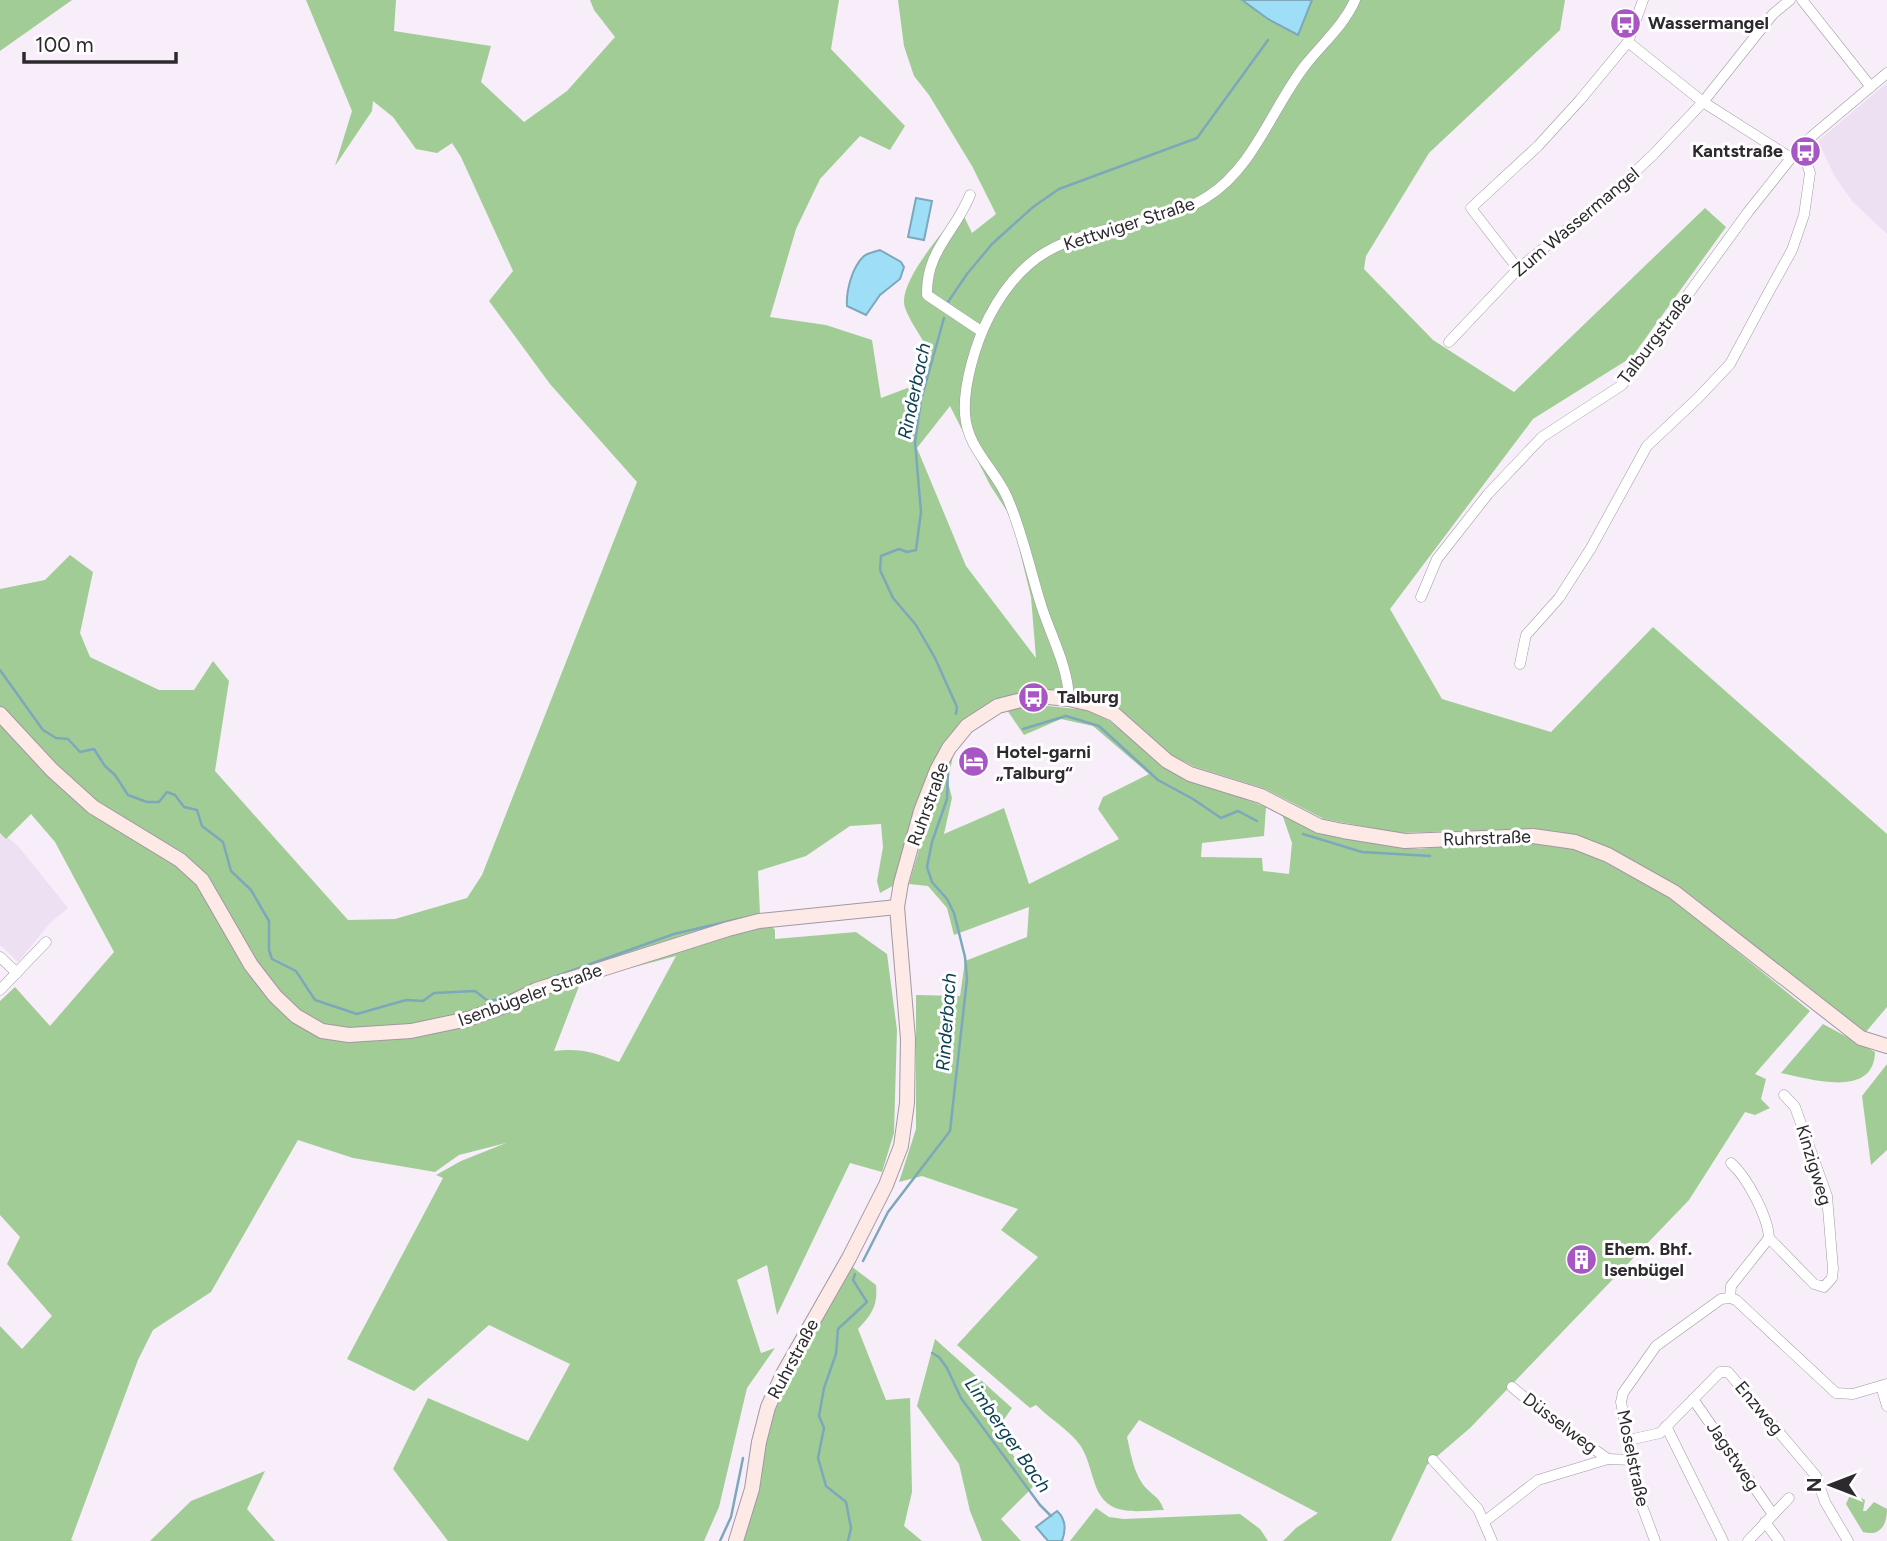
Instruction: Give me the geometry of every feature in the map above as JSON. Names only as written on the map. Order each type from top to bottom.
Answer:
[{"type":"main road","name":"Ruhrstraße","points":[[736,1541],[751,1489],[768,1407],[783,1374],[849,1258],[886,1185],[901,1146],[907,1103],[908,1039],[897,907],[901,883],[922,811],[937,770],[949,748],[967,726],[998,706],[1037,696],[1091,704],[1114,714],[1167,761],[1190,774],[1261,796],[1319,825],[1343,831],[1405,841],[1533,836],[1575,842],[1608,855],[1674,892],[1861,1038],[1887,1046]]},
{"type":"main road","name":"Isenbügeler Straße","points":[[0,714],[52,770],[93,807],[180,860],[202,880],[251,965],[275,996],[296,1016],[322,1031],[349,1035],[432,1027],[468,1019],[502,1007],[536,990],[759,921],[897,907]]},
{"type":"street","name":"Kettwiger Straße","points":[[1069,699],[1068,680],[1007,496],[974,448],[965,414],[967,385],[981,331],[1006,287],[1032,260],[1068,241],[1189,207],[1223,185],[1252,149],[1307,64],[1341,24],[1355,0]]},
{"type":"street","points":[[1518,270],[1471,208],[1538,146],[1628,42],[1643,0]]},
{"type":"street","name":"Zum Wassermangel","points":[[1450,342],[1518,270],[1610,195],[1703,102],[1773,15],[1790,0]]},
{"type":"street","points":[[1802,0],[1871,87]]},
{"type":"street","points":[[1520,664],[1527,635],[1559,598],[1591,548],[1647,446],[1730,364],[1792,250],[1804,215],[1810,173],[1806,161],[1703,102],[1628,42]]},
{"type":"street","name":"Talburgstraße","points":[[1420,597],[1437,559],[1489,494],[1542,438],[1622,385],[1748,212],[1794,154],[1887,73]]},
{"type":"street","points":[[970,195],[931,263],[927,295],[981,331]]},
{"type":"street","points":[[0,990],[46,942]]},
{"type":"street","points":[[0,957],[17,973]]},
{"type":"street","name":"Kinzigweg","points":[[1731,1163],[1742,1172],[1769,1227],[1769,1238],[1814,1284],[1824,1287],[1832,1278],[1827,1196],[1795,1107],[1784,1095]]},
{"type":"street","points":[[1769,1238],[1731,1286],[1730,1298],[1737,1300],[1836,1393],[1853,1394],[1884,1385],[1887,1406]]},
{"type":"street","name":"Moselstraße","points":[[1655,1541],[1639,1497],[1621,1402],[1623,1392],[1656,1346],[1721,1299],[1730,1298]]},
{"type":"street","name":"Enzweg","points":[[1629,1440],[1660,1433],[1720,1372],[1728,1372],[1816,1476],[1825,1502],[1848,1541]]},
{"type":"street","name":"Düsselweg","points":[[1512,1387],[1608,1460]]},
{"type":"street","name":"Jagstweg","points":[[1693,1399],[1768,1518],[1779,1541]]},
{"type":"street","points":[[1666,1426],[1723,1541]]},
{"type":"street","points":[[1433,1460],[1478,1509],[1492,1541]]},
{"type":"street","points":[[1484,1522],[1538,1480],[1608,1460],[1632,1461]]},
{"type":"street","points":[[1748,1541],[1789,1498]]},
{"type":"shaded area","points":[[1887,83],[1887,234],[1853,202],[1835,177],[1818,141]]},
{"type":"shaded area","points":[[0,831],[18,846],[68,908],[51,922],[18,962],[0,945]]},
{"type":"green space","points":[[0,0],[72,0],[0,51]]},
{"type":"green space","points":[[306,0],[396,0],[394,31],[491,46],[481,82],[524,122],[567,91],[615,37],[594,10],[590,0],[839,0],[831,49],[905,126],[890,150],[860,136],[820,179],[796,229],[770,317],[826,325],[872,340],[881,398],[918,384],[926,346],[904,302],[905,292],[917,267],[961,210],[972,233],[996,214],[972,166],[929,95],[914,76],[904,46],[898,0],[1242,0],[1297,35],[1312,0],[1565,0],[1560,30],[1429,153],[1366,256],[1364,269],[1433,340],[1514,392],[1705,208],[1726,227],[1632,357],[1533,419],[1390,609],[1442,699],[1551,732],[1653,627],[1887,834],[1887,1007],[1865,1033],[1600,845],[1568,834],[1519,829],[1399,833],[1324,819],[1263,788],[1195,767],[1171,755],[1115,705],[1093,695],[1038,691],[971,716],[942,745],[932,767],[896,884],[880,893],[877,881],[883,847],[881,824],[850,826],[806,856],[758,871],[760,914],[775,930],[775,939],[856,932],[887,954],[897,1030],[894,1133],[882,1172],[850,1163],[777,1315],[767,1265],[737,1280],[761,1353],[775,1348],[747,1388],[719,1507],[704,1541],[448,1541],[393,1469],[428,1398],[528,1441],[570,1364],[489,1325],[414,1391],[347,1359],[443,1178],[436,1175],[461,1161],[506,1143],[459,1155],[435,1172],[353,1158],[298,1140],[211,1292],[153,1330],[138,1360],[71,1540],[74,1541],[0,1541],[0,1326],[22,1349],[52,1316],[7,1264],[20,1237],[0,1215],[0,1001],[15,987],[50,1026],[114,952],[55,842],[31,814],[6,839],[0,833],[0,589],[45,580],[70,555],[93,572],[80,633],[90,657],[159,690],[194,690],[213,661],[229,681],[215,771],[348,920],[395,919],[467,898],[482,875],[637,482],[550,384],[489,301],[513,271],[461,157],[452,143],[437,153],[416,149],[393,117],[373,101],[372,111],[335,166],[352,111]],"holes":[[[950,406],[990,485],[1012,519],[1031,597],[1036,658],[966,566],[917,448]],[[676,956],[619,1062],[587,1052],[554,1051],[581,981]]]},
{"type":"green space","points":[[1038,705],[1087,710],[1108,720],[1185,780],[1266,807],[1264,836],[1202,843],[1201,857],[1262,858],[1263,871],[1289,874],[1292,843],[1282,814],[1315,830],[1349,839],[1419,849],[1489,842],[1534,842],[1582,850],[1671,898],[1810,1011],[1755,1074],[1766,1079],[1761,1099],[1770,1108],[1755,1115],[1745,1112],[1689,1200],[1470,1428],[1427,1465],[1391,1541],[1283,1541],[1318,1513],[1139,1420],[1127,1437],[1132,1457],[1143,1484],[1159,1500],[1164,1510],[1131,1511],[1113,1507],[1099,1493],[1085,1453],[1065,1429],[1036,1405],[1030,1408],[957,1345],[1038,1257],[1001,1230],[1018,1209],[922,1176],[899,1182],[916,1129],[916,995],[960,996],[965,961],[1027,937],[1029,907],[954,935],[947,908],[928,886],[909,884],[932,806],[953,755],[948,782],[952,798],[944,834],[1004,808],[1029,884],[1119,839],[1098,809],[1103,797],[1149,774],[1093,726],[1061,719],[1024,735],[1007,710]]},
{"type":"green space","points":[[1823,1024],[1875,1052],[1872,1067],[1864,1076],[1839,1082],[1781,1073]]},
{"type":"green space","points":[[1887,1064],[1887,1150],[1871,1165],[1862,1096]]},
{"type":"green space","points":[[851,1266],[876,1285],[873,1309],[858,1329],[886,1400],[910,1398],[912,1492],[904,1526],[922,1541],[742,1541],[768,1431],[783,1387]]},
{"type":"green space","points":[[935,1339],[1012,1408],[995,1432],[1036,1484],[1001,1519],[1021,1541],[982,1541],[970,1511],[959,1464],[917,1406]]},
{"type":"green space","points":[[265,1471],[247,1509],[275,1541],[150,1541],[191,1501]]},
{"type":"green space","points":[[1851,1493],[1865,1500],[1863,1511],[1874,1502],[1887,1509],[1886,1520],[1879,1531],[1863,1532],[1846,1504]]},
{"type":"green space","points":[[1096,1508],[1109,1517],[1124,1519],[1240,1514],[1260,1529],[1268,1541],[1070,1541]]},
{"type":"water","points":[[1242,0],[1312,0],[1298,35],[1268,19]]},
{"type":"water","points":[[916,198],[932,201],[924,240],[908,237]]},
{"type":"water","points":[[880,250],[901,262],[904,267],[900,279],[880,295],[866,315],[847,306],[849,286],[860,261],[866,255]]},
{"type":"water","points":[[1057,1511],[1064,1521],[1062,1541],[1048,1541],[1036,1527]]},
{"type":"waterway","name":"Rinderbach","points":[[948,302],[992,244],[1033,207],[1059,189],[1197,138],[1268,40]]},
{"type":"waterway","name":"Rinderbach","points":[[944,318],[921,400],[915,442],[921,512],[916,550],[907,552],[899,549],[881,556],[880,570],[893,598],[916,625],[935,658],[957,707],[956,714]]},
{"type":"waterway","points":[[0,670],[43,730],[56,738],[68,739],[80,752],[94,749],[128,795],[147,802],[159,802],[167,792],[175,795],[184,807],[197,810],[202,826],[223,842],[231,871],[251,890],[269,921],[269,950],[272,959],[296,971],[315,1000],[357,1014],[406,1000],[423,1001],[434,993],[475,991],[488,1001],[518,992]]},
{"type":"waterway","points":[[1023,729],[1066,716],[1099,726],[1158,780],[1221,818],[1238,811],[1257,821]]},
{"type":"waterway","name":"Rinderbach","points":[[863,1261],[888,1212],[950,1131],[967,979],[965,957],[954,913],[947,899],[932,882],[927,867],[932,842],[947,799],[948,769]]},
{"type":"waterway","points":[[1303,834],[1362,852],[1430,856]]},
{"type":"waterway","points":[[543,981],[674,934],[743,918]]},
{"type":"waterway","points":[[848,1541],[851,1528],[846,1502],[826,1486],[818,1458],[824,1428],[819,1416],[824,1388],[836,1354],[838,1329],[867,1302],[853,1280],[855,1274]]},
{"type":"waterway","name":"Limberger Bach","points":[[932,1353],[939,1357],[961,1398],[1051,1516]]},
{"type":"waterway","points":[[720,1541],[731,1517],[743,1458]]},
{"type":"place","name":"Wassermangel","points":[[1625,23]]},
{"type":"place","name":"Kantstraße","points":[[1806,151]]},
{"type":"place","name":"Talburg","points":[[1034,697]]},
{"type":"place","name":"Hotel-garni „Talburg“","points":[[973,762]]},
{"type":"place","name":"Ehem. Bhf. Isenbügel","points":[[1581,1259]]}]
